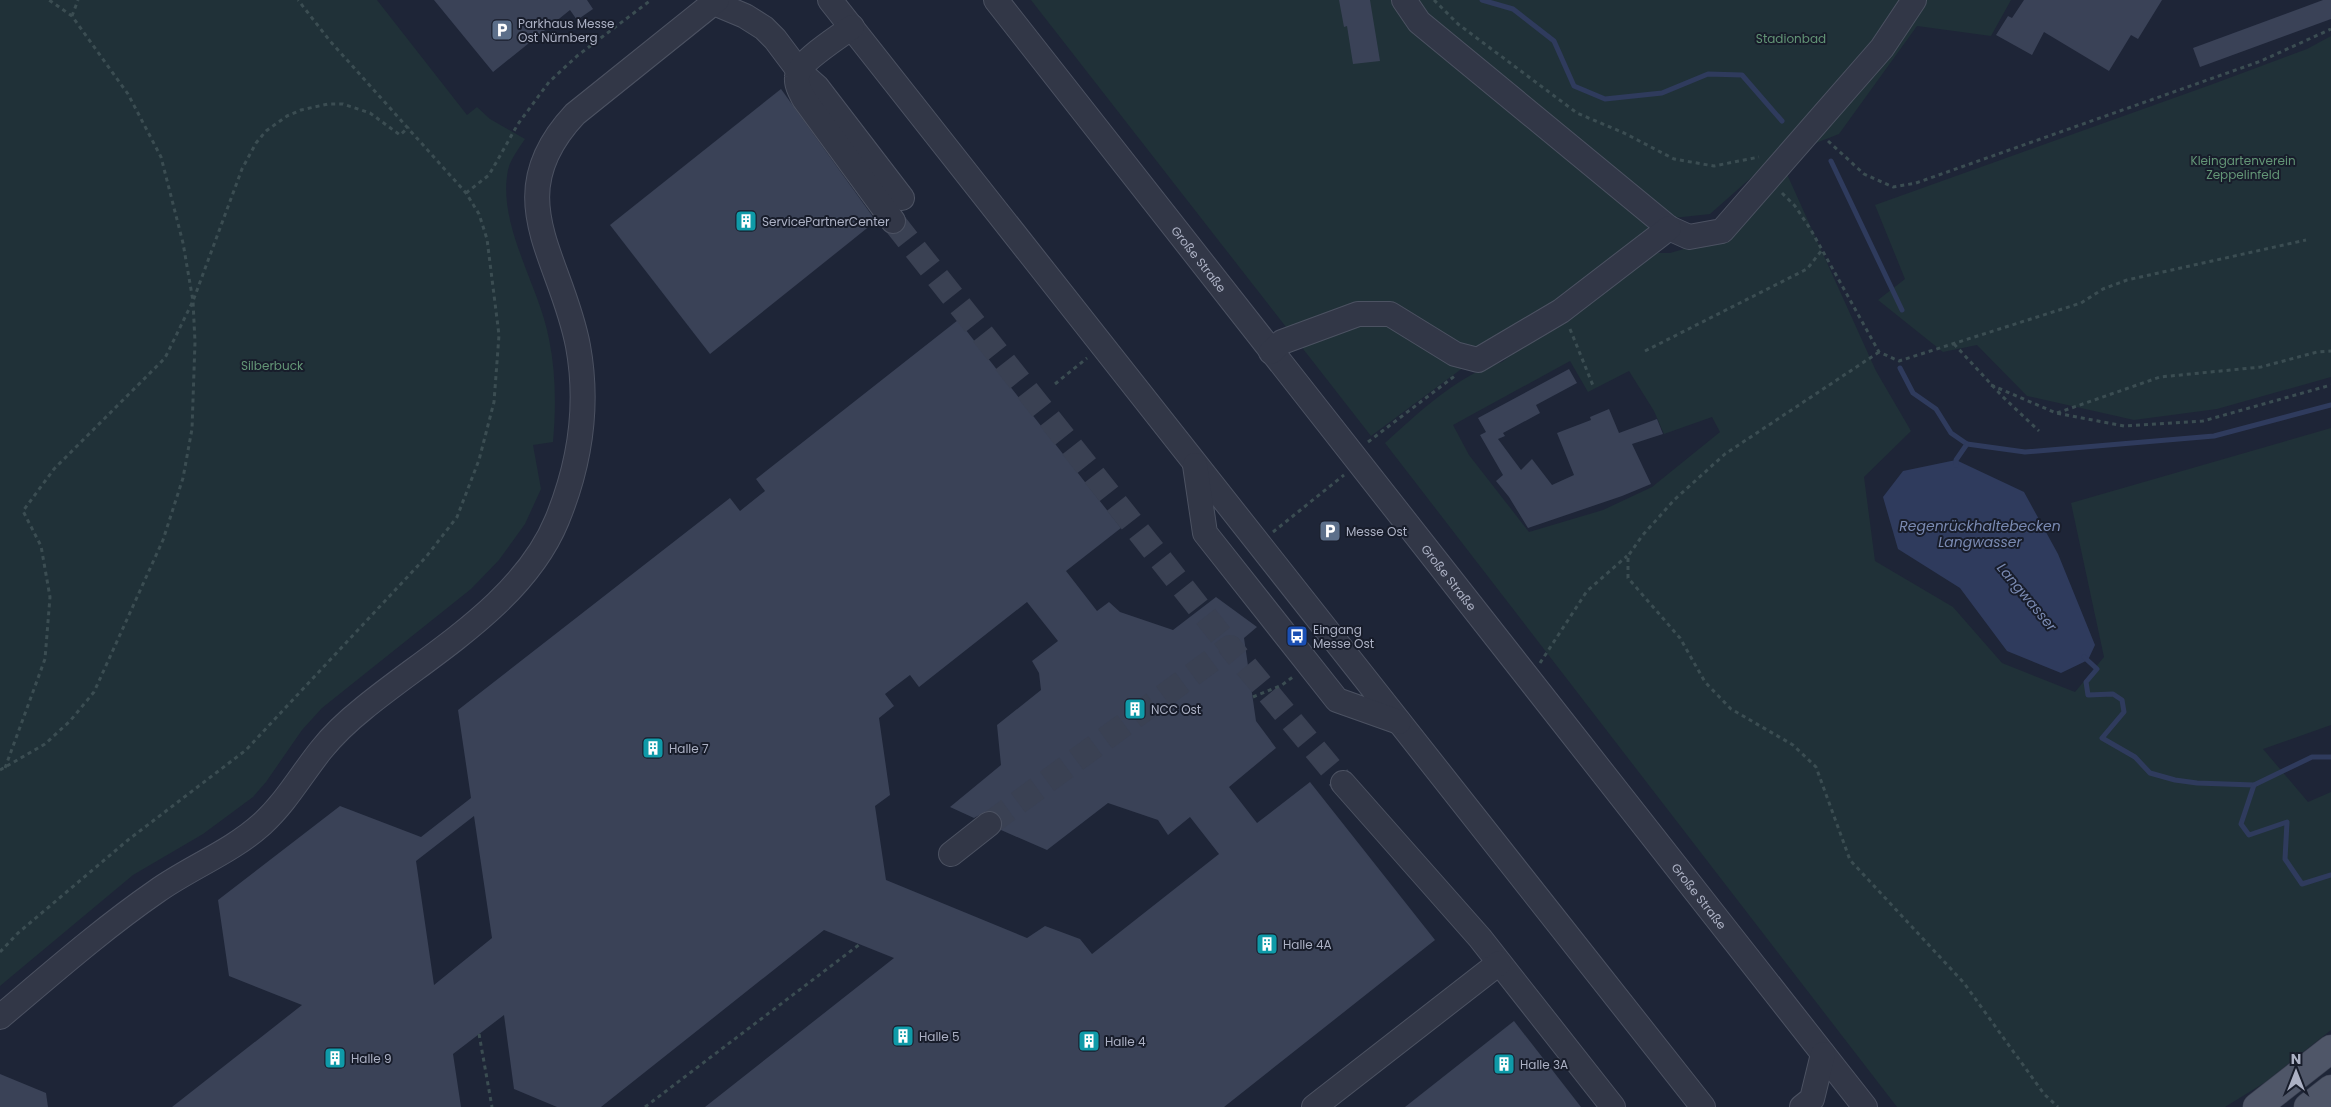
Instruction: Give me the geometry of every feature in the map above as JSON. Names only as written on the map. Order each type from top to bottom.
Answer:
[{"type":"main road","points":[[2257,1107],[2331,1048]]},
{"type":"main road","points":[[2308,1107],[2331,1089]]},
{"type":"lane","name":"Große Straße","points":[[996,0],[1355,460],[1865,1107]]},
{"type":"lane","points":[[1404,0],[1419,22],[1669,228],[1689,237],[1722,231],[1882,48],[1914,0]]},
{"type":"lane","points":[[0,1017],[73,955],[157,891],[226,850],[260,825],[286,800],[321,749],[340,730],[362,710],[499,601],[540,551],[555,524],[572,481],[580,438],[584,390],[578,346],[569,310],[539,225],[536,188],[540,169],[548,149],[560,129],[575,114],[716,1],[764,28],[799,71],[817,87],[902,198]]},
{"type":"lane","points":[[894,221],[804,99],[796,78],[799,71],[818,52],[842,11],[1195,463],[1703,1107]]},
{"type":"lane","points":[[1271,352],[1282,342],[1358,314],[1390,314],[1455,354],[1478,360],[1561,310],[1669,228]]},
{"type":"lane","points":[[1195,463],[1205,533],[1278,626],[1337,700],[1399,722]]},
{"type":"lane","points":[[1343,783],[1480,938],[1613,1107]]},
{"type":"lane","points":[[951,854],[989,824]]},
{"type":"lane","points":[[1314,1107],[1500,963]]},
{"type":"lane","points":[[1802,1107],[1812,1099],[1823,1054]]},
{"type":"path","points":[[0,770],[45,744],[70,721],[94,692],[163,540],[183,478],[192,428],[195,342],[193,301],[183,244],[161,157],[128,94],[72,16],[49,0]]},
{"type":"path","points":[[72,16],[78,0]]},
{"type":"path","points":[[0,952],[18,932],[128,840],[246,750],[426,557],[456,517],[479,460],[494,402],[499,335],[488,239],[480,214],[466,193],[330,41],[298,0]]},
{"type":"path","points":[[466,193],[489,175],[518,124],[549,82],[578,56],[651,0]]},
{"type":"path","points":[[1434,0],[1458,24],[1577,113],[1624,133],[1674,159],[1714,166],[1771,155],[1787,156]]},
{"type":"path","points":[[1818,123],[1830,144],[1864,174],[1893,187],[1916,183],[2252,64],[2331,29]]},
{"type":"path","points":[[5,768],[45,659],[50,597],[41,546],[23,511],[54,469],[165,358],[193,301],[248,156],[266,131],[276,123],[301,110],[328,104],[343,104],[370,113],[400,135],[409,128]]},
{"type":"path","points":[[1768,178],[1795,206],[1880,352],[1899,361],[2081,304],[2103,289],[2127,280],[2306,240]]},
{"type":"path","points":[[1645,351],[1807,269],[1822,250]]},
{"type":"path","points":[[1561,310],[1594,388]]},
{"type":"path","points":[[1953,344],[1991,385],[2039,431]]},
{"type":"path","points":[[2056,413],[2160,377],[2261,367],[2317,352],[2331,351]]},
{"type":"path","points":[[1540,663],[1587,591],[1628,556],[1642,536],[1674,500],[1725,454],[1880,352]]},
{"type":"path","points":[[1055,384],[1087,358]]},
{"type":"path","points":[[1259,544],[1355,460],[1367,443],[1478,360]]},
{"type":"path","points":[[1991,385],[2056,413],[2124,426],[2203,421],[2331,384]]},
{"type":"path","points":[[1628,556],[1628,578],[1680,638],[1705,682],[1731,709],[1793,745],[1816,767],[1850,860],[1964,983],[2044,1094],[2058,1107]]},
{"type":"path","points":[[1253,697],[1282,685],[1300,672]]},
{"type":"path","points":[[645,1107],[860,944]]},
{"type":"path","points":[[479,1034],[492,1107]]},
{"type":"green space","name":"Silberbuck","points":[[0,0],[377,0],[467,115],[477,107],[490,119],[525,139],[508,170],[506,191],[508,212],[521,255],[544,318],[553,365],[555,403],[553,442],[533,445],[541,489],[525,524],[499,560],[471,589],[322,708],[302,730],[266,782],[253,797],[203,834],[133,875],[0,986]]},
{"type":"green space","name":"Stadionbad","points":[[1031,0],[2011,0],[1991,36],[1917,26],[1839,134],[1770,161],[1710,214],[1673,218],[1526,321],[1371,436]]},
{"type":"green space","name":"Kleingartenverein Zeppelinfeld","points":[[2331,36],[2331,377],[2217,409],[2134,420],[2027,396],[1977,345],[1943,352],[1878,300],[1905,279],[1875,205],[2213,84],[2307,49]]},
{"type":"green space","points":[[1786,172],[1876,371],[1911,431],[1864,477],[1875,561],[1953,607],[2002,663],[2075,692],[2104,657],[2071,503],[2331,428],[2331,725],[2263,749],[2308,802],[2331,792],[2331,1030],[2264,1083],[2225,1107],[1897,1107],[1385,443],[1425,407],[1455,385],[1486,368],[1502,362],[1631,267],[1657,253],[1670,253],[1725,237]],"holes":[[[1570,361],[1588,392],[1629,371],[1654,411],[1664,434],[1712,417],[1720,432],[1652,487],[1603,510],[1529,532],[1469,455],[1453,425]]]},
{"type":"water","name":"Regenrückhaltebecken Langwasser","points":[[1956,460],[2024,492],[2058,554],[2095,645],[2088,660],[2061,673],[2007,651],[1960,588],[1898,549],[1883,497],[1903,471]]},
{"type":"building","name":"Parkhaus Messe Ost Nürnberg","points":[[434,0],[587,0],[593,9],[577,20],[570,10],[493,72]]},
{"type":"building","points":[[1339,0],[1370,0],[1380,61],[1353,64],[1347,26],[1344,27]]},
{"type":"building","points":[[2024,0],[2162,0],[2138,39],[2131,35],[2109,71],[2044,32],[2032,55],[1996,35],[2008,16],[2012,18]]},
{"type":"building","points":[[2323,0],[2331,0],[2331,19],[2200,67],[2193,48]]},
{"type":"building","name":"ServicePartnerCenter","points":[[781,89],[876,221],[710,354],[610,225]]},
{"type":"building","points":[[958,320],[1121,528],[1066,571],[1097,611],[1109,602],[1120,612],[1173,630],[1216,597],[1257,627],[1244,638],[1256,721],[1276,748],[1229,787],[1257,823],[1310,782],[1435,940],[1224,1107],[705,1107],[894,958],[824,930],[601,1107],[557,1107],[514,1089],[504,1015],[453,1054],[461,1107],[172,1107],[302,1005],[229,976],[218,900],[340,806],[421,837],[471,798],[458,710],[730,498],[740,511],[765,491],[756,479]],"holes":[[[1027,602],[1058,641],[1032,661],[1039,673],[1041,690],[997,725],[1001,765],[950,807],[974,818],[987,811],[995,811],[1002,822],[1001,830],[1047,850],[1108,803],[1158,820],[1168,835],[1190,817],[1219,854],[1092,954],[1080,939],[1045,926],[1027,938],[886,880],[875,806],[890,795],[879,718],[894,706],[885,694],[910,675],[919,687]],[[474,816],[492,938],[434,985],[416,861]]]},
{"type":"building","points":[[1569,369],[1577,383],[1536,405],[1540,413],[1503,433],[1505,436],[1498,439],[1521,470],[1532,459],[1552,485],[1574,475],[1557,433],[1591,420],[1590,417],[1609,409],[1619,433],[1657,419],[1663,434],[1632,444],[1651,484],[1622,496],[1528,528],[1509,497],[1496,481],[1503,475],[1480,435],[1486,432],[1478,418]]},
{"type":"building","name":"Halle 3A","points":[[1514,1021],[1581,1107],[1405,1107]]},
{"type":"building","points":[[0,1074],[46,1093],[48,1107],[0,1107]]},
{"type":"waterway","name":"Langwasser","points":[[1482,0],[1513,9],[1554,41],[1574,86],[1605,99],[1662,93],[1708,74],[1742,75],[1782,121]]},
{"type":"waterway","points":[[1831,161],[1902,310]]},
{"type":"waterway","name":"Langwasser","points":[[1900,368],[1913,393],[1936,409],[1951,433],[1967,444],[1956,460],[1956,465]]},
{"type":"waterway","points":[[1967,444],[2025,452],[2214,436],[2331,405]]},
{"type":"waterway","name":"Langwasser","points":[[2084,657],[2097,669],[2086,682],[2088,695],[2113,694],[2122,700],[2124,712],[2102,738],[2135,757],[2150,773],[2175,780],[2197,783],[2254,785],[2312,757],[2331,757]]},
{"type":"waterway","name":"Langwasser","points":[[2254,785],[2241,824],[2249,835],[2287,822],[2285,859],[2302,884],[2331,875]]},
{"type":"tunnel","points":[[893,221],[1230,647]]},
{"type":"tunnel","points":[[989,824],[1230,647],[1343,783]]},
{"type":"place","name":"Parkhaus Messe Ost Nürnberg","points":[[502,30]]},
{"type":"place","name":"ServicePartnerCenter","points":[[746,221]]},
{"type":"place","name":"Messe Ost","points":[[1330,531]]},
{"type":"place","name":"Eingang Messe Ost","points":[[1297,636]]},
{"type":"place","name":"NCC Ost","points":[[1135,709]]},
{"type":"place","name":"Halle 7","points":[[653,748]]},
{"type":"place","name":"Halle 4A","points":[[1267,944]]},
{"type":"place","name":"Halle 5","points":[[903,1036]]},
{"type":"place","name":"Halle 4","points":[[1089,1041]]},
{"type":"place","name":"Halle 9","points":[[335,1058]]},
{"type":"place","name":"Halle 3A","points":[[1504,1064]]}]
